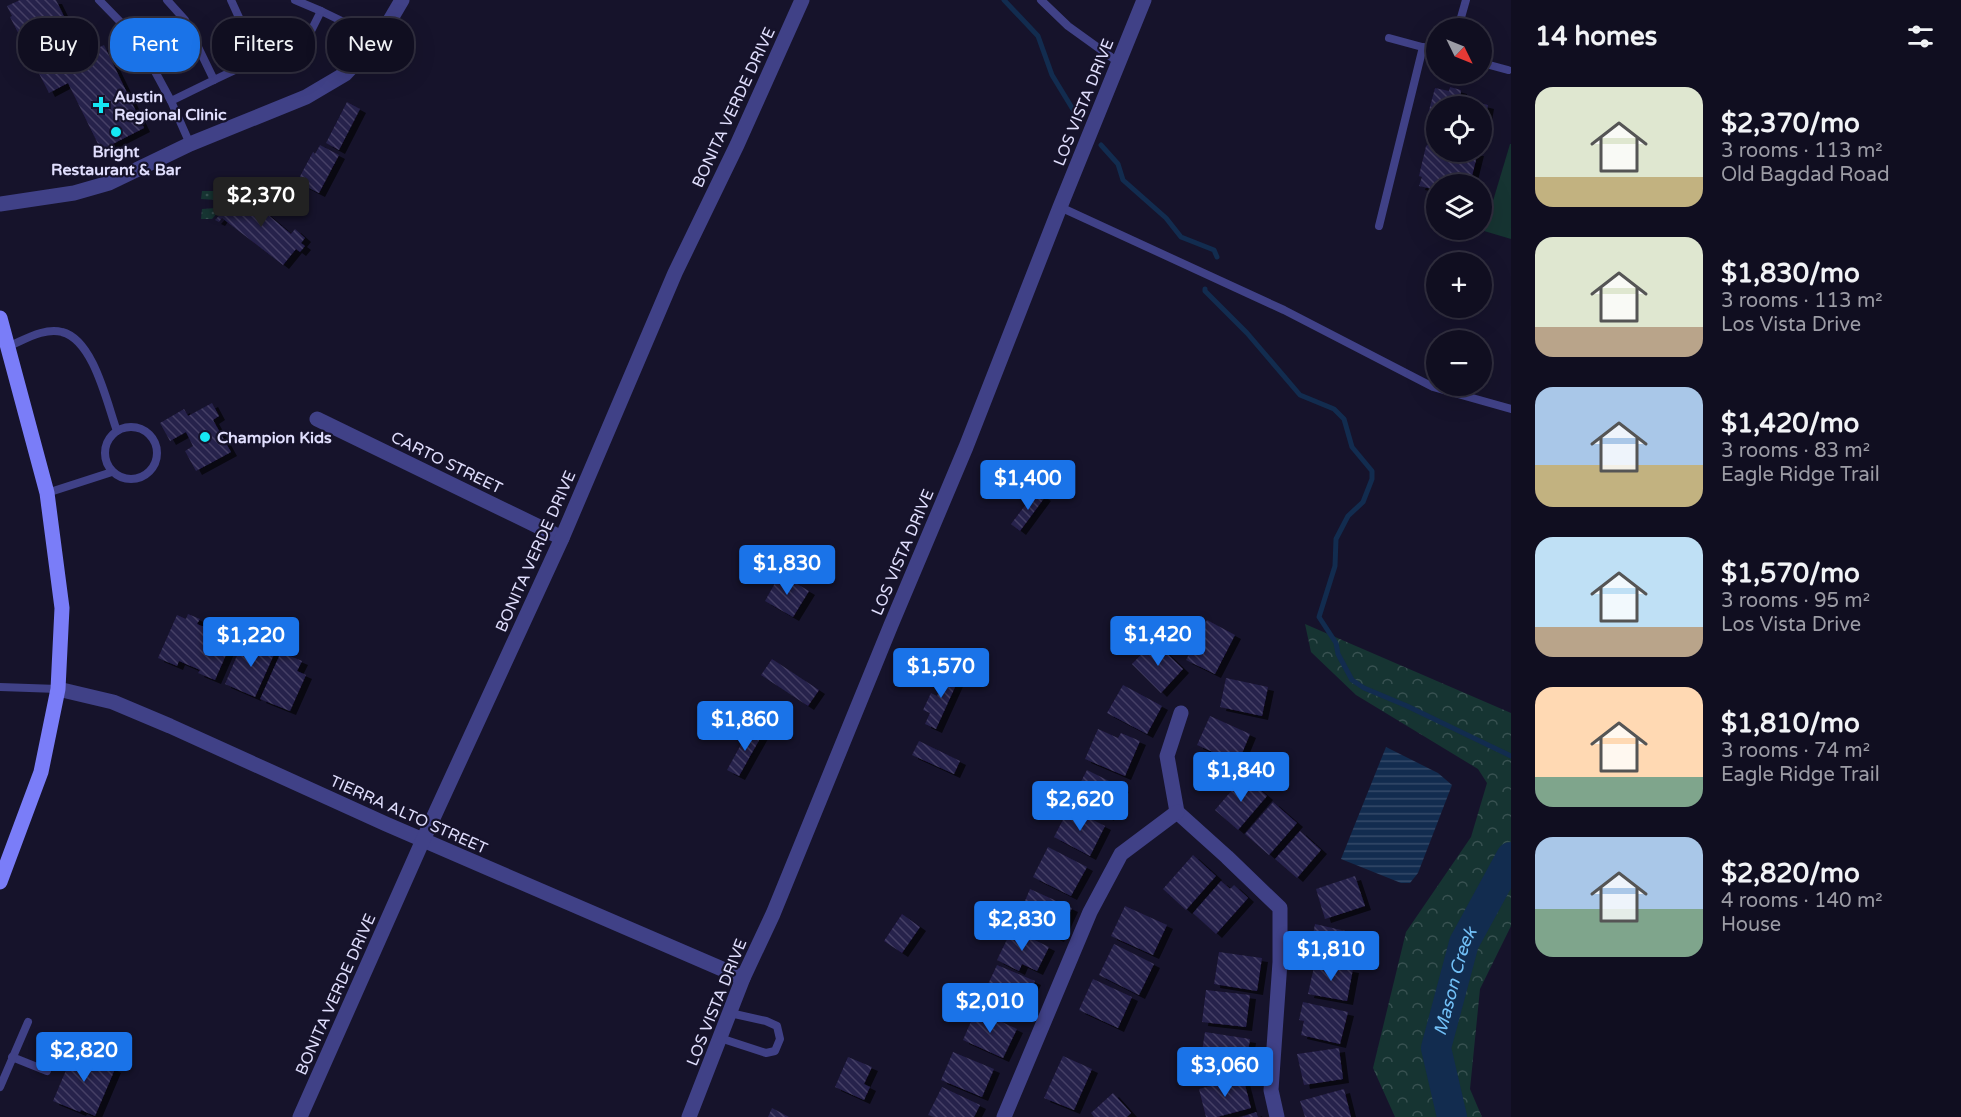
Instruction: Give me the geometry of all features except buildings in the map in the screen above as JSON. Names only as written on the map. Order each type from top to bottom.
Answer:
[{"type":"main road","points":[[0,318],[47,493],[62,608],[58,689],[41,772],[0,882]]},
{"type":"street","points":[[391,18],[402,0]]},
{"type":"street","name":"BONITA VERDE DRIVE","points":[[300,1117],[423,840],[562,538],[675,273],[737,145],[802,0]]},
{"type":"street","name":"LOS VISTA DRIVE","points":[[689,1117],[743,978],[773,915],[966,447],[1144,0]]},
{"type":"street","points":[[0,204],[74,193],[109,183],[190,144],[306,97],[347,72]]},
{"type":"street","name":"CARTO STREET","points":[[317,419],[562,538]]},
{"type":"street","name":"TIERRA ALTO STREET","points":[[58,689],[113,702],[152,718],[423,840],[743,978]]},
{"type":"street","points":[[1180,713],[1167,756],[1177,813],[1280,908],[1280,963],[1271,1090],[1277,1117]]},
{"type":"street","points":[[1008,1116],[1090,912],[1121,854],[1177,813]]},
{"type":"lane","points":[[99,0],[138,40],[171,101],[190,144]]},
{"type":"lane","points":[[167,0],[185,20],[214,80]]},
{"type":"lane","points":[[231,0],[239,18]]},
{"type":"lane","points":[[295,0],[336,18]]},
{"type":"lane","points":[[1041,0],[1068,26],[1118,62]]},
{"type":"lane","points":[[1461,18],[1466,0]]},
{"type":"lane","points":[[315,23],[321,11]]},
{"type":"lane","points":[[1379,226],[1424,48],[1389,38]]},
{"type":"lane","points":[[1492,66],[1508,70]]},
{"type":"lane","points":[[171,101],[231,72]]},
{"type":"lane","points":[[1060,207],[1284,310],[1433,387],[1511,409]]},
{"type":"lane","points":[[9,346],[48,332],[61,331],[80,342],[95,371],[117,431]]},
{"type":"lane","points":[[132,427],[141,428],[154,440],[157,456],[155,464],[143,477],[127,480],[112,472],[107,464],[105,447],[109,438],[117,431],[132,427]]},
{"type":"lane","points":[[47,493],[112,472]]},
{"type":"lane","points":[[0,687],[58,689]]},
{"type":"lane","points":[[720,1038],[766,1053],[775,1051],[780,1039],[777,1026],[766,1021],[730,1013]]},
{"type":"lane","points":[[0,1087],[27,1022]]},
{"type":"lane","points":[[12,1056],[47,1071]]},
{"type":"green space","points":[[1511,144],[1511,239],[1492,233],[1492,204]]},
{"type":"green space","points":[[217,181],[230,199],[212,219],[201,219],[202,209],[216,208],[216,200],[201,199],[202,191],[216,191]]},
{"type":"green space","points":[[1305,624],[1511,713],[1511,926],[1480,989],[1470,1089],[1482,1117],[1395,1117],[1373,1068],[1406,932],[1471,837],[1487,783],[1478,769],[1356,695],[1311,652]]},
{"type":"water","points":[[1386,747],[1438,773],[1452,785],[1418,873],[1410,883],[1401,883],[1341,859]]},
{"type":"waterway","points":[[1004,0],[1038,36],[1052,75],[1080,121]]},
{"type":"waterway","points":[[1101,145],[1118,164],[1123,180],[1166,218],[1181,237],[1214,250],[1217,257]]},
{"type":"waterway","points":[[1205,289],[1247,333],[1300,395],[1334,409],[1344,419],[1352,447],[1372,471],[1372,479],[1363,502],[1348,516],[1336,539],[1335,566],[1319,617],[1336,643],[1338,654],[1352,680],[1364,688],[1511,756]]},
{"type":"waterway","name":"Mason Creek","points":[[1452,1117],[1436,1048],[1464,943],[1511,857]]},
{"type":"place","name":"Austin Regional Clinic","points":[[101,105]]},
{"type":"place","name":"Bright Restaurant & Bar","points":[[116,132]]},
{"type":"place","name":"Champion Kids","points":[[205,437]]}]
